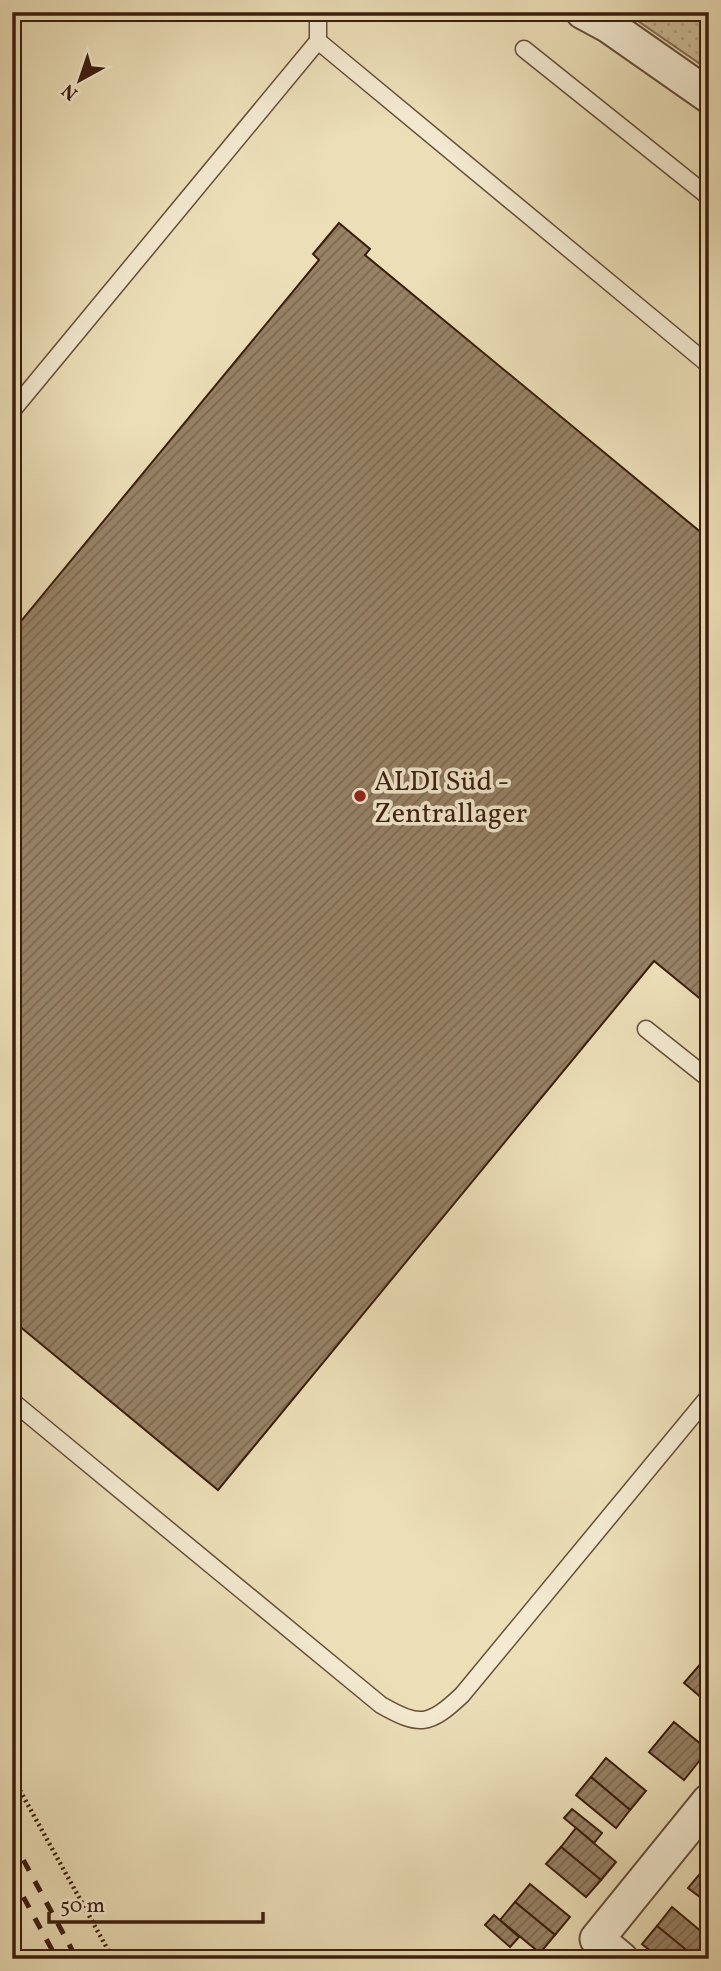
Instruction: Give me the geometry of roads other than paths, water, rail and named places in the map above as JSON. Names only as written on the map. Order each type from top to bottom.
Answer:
[{"type":"street","points":[[583,12],[609,26],[709,96]]},
{"type":"street","points":[[599,1952],[709,1801]]},
{"type":"lane","points":[[12,411],[318,41],[318,12]]},
{"type":"lane","points":[[318,41],[709,365]]},
{"type":"lane","points":[[524,49],[709,197]]},
{"type":"lane","points":[[646,1029],[709,1079]]},
{"type":"lane","points":[[12,1401],[381,1705],[409,1721],[420,1721],[430,1720],[462,1695],[709,1396]]},
{"type":"railway","points":[[12,1839],[77,1959]]},
{"type":"railway","points":[[12,1876],[57,1959]]},
{"type":"place","name":"ALDI Süd - Zentrallager","points":[[360,796]]}]
